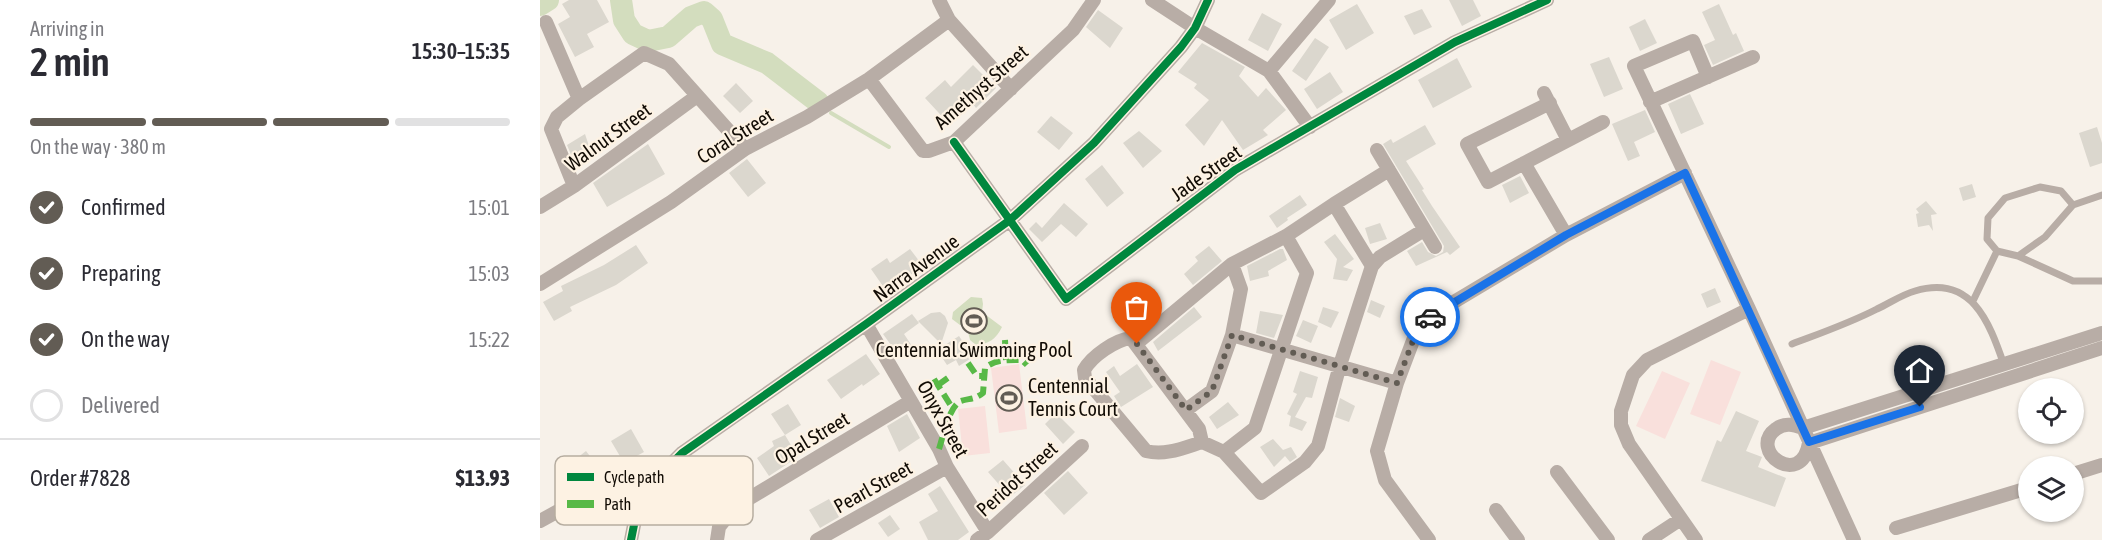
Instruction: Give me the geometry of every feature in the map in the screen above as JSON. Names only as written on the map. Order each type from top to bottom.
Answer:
[{"type":"street","points":[[939,0],[949,20],[1011,89]]},
{"type":"street","name":"Amethyst Street","points":[[869,79],[923,151],[929,151],[954,142],[1073,30],[1094,0]]},
{"type":"street","points":[[1152,0],[1269,71],[1310,127]]},
{"type":"street","name":"Narra Avenue","points":[[679,456],[1010,220],[1094,143],[1181,47],[1195,28],[1208,0]]},
{"type":"street","points":[[1269,71],[1329,0]]},
{"type":"street","name":"Jade Street","points":[[954,142],[1066,299],[1234,170],[1455,42],[1547,0]]},
{"type":"street","name":"Coral Street","points":[[540,284],[671,202],[745,149],[807,117],[869,79],[949,20]]},
{"type":"street","points":[[546,22],[579,99]]},
{"type":"street","points":[[1708,77],[1693,41],[1634,66],[1749,309],[1803,428],[1849,538]]},
{"type":"street","points":[[574,186],[551,129],[557,117],[644,53],[669,64],[745,149]]},
{"type":"street","points":[[1650,102],[1753,57]]},
{"type":"street","name":"Walnut Street","points":[[540,207],[574,186],[697,96]]},
{"type":"street","points":[[1568,140],[1547,98],[1467,144],[1488,182],[1604,122]]},
{"type":"street","points":[[1377,150],[1435,247]]},
{"type":"street","points":[[1524,164],[1566,235]]},
{"type":"street","points":[[1137,344],[1232,264],[1287,236],[1389,170]]},
{"type":"street","points":[[1429,540],[1385,480],[1377,452],[1397,383],[1417,330],[1432,315],[1566,235],[1685,173]]},
{"type":"street","points":[[1334,204],[1372,266]]},
{"type":"street","points":[[1202,442],[1199,429],[1131,338],[1123,339],[1089,362],[1084,370],[1085,378],[1146,452],[1167,453],[1202,442],[1224,452],[1261,493],[1305,462],[1318,446],[1340,365],[1372,266],[1380,257],[1424,230]]},
{"type":"street","points":[[1224,452],[1255,428],[1307,273],[1287,236]]},
{"type":"street","points":[[1186,410],[1212,391],[1232,335],[1241,289],[1232,264]]},
{"type":"street","points":[[1696,540],[1629,444],[1621,425],[1621,411],[1633,375],[1647,360],[1749,309]]},
{"type":"street","name":"Onyx Street","points":[[866,324],[939,449],[983,536]]},
{"type":"street","points":[[1809,442],[1805,456],[1794,464],[1780,463],[1770,454],[1768,441],[1775,429],[1788,424],[1803,428],[2102,333]]},
{"type":"street","points":[[1232,335],[1397,383]]},
{"type":"street","points":[[1809,442],[2102,348]]},
{"type":"street","name":"Opal Street","points":[[753,496],[911,401]]},
{"type":"street","name":"Peridot Street","points":[[983,536],[1082,446]]},
{"type":"street","points":[[2084,471],[2102,465]]},
{"type":"street","name":"Pearl Street","points":[[817,540],[947,467]]},
{"type":"street","points":[[1557,472],[1608,540]]},
{"type":"street","points":[[1896,528],[2018,491]]},
{"type":"street","points":[[1496,510],[1518,540]]},
{"type":"street","points":[[540,521],[555,513]]},
{"type":"street","points":[[1648,540],[1681,519]]},
{"type":"street","points":[[631,540],[634,525]]},
{"type":"street","name":"Opal Street","points":[[717,540],[721,525]]},
{"type":"lane","points":[[2073,205],[2061,191],[2040,187],[2005,198],[1988,218],[1987,239],[1997,251],[2018,256],[2073,281],[2102,280]]},
{"type":"lane","points":[[2018,256],[2045,237],[2073,205],[2102,195]]},
{"type":"lane","points":[[1973,301],[1997,251]]},
{"type":"lane","points":[[1792,344],[1848,322],[1912,291],[1950,288],[1965,294],[1973,301],[1988,327],[2009,379]]},
{"type":"shaded area","name":"Centennial Swimming Pool","points":[[971,297],[982,298],[982,312],[1002,327],[995,338],[976,345],[970,340],[966,323],[960,325],[952,319],[953,312]]},
{"type":"shaded area","points":[[1711,360],[1741,372],[1720,425],[1690,414]]},
{"type":"shaded area","name":"Centennial Tennis Court","points":[[1019,364],[1027,429],[999,433],[991,368]]},
{"type":"shaded area","points":[[1662,371],[1690,383],[1665,439],[1636,426]]},
{"type":"shaded area","points":[[985,406],[990,453],[963,456],[958,409]]},
{"type":"building","points":[[569,0],[597,0],[609,22],[587,34],[594,47],[575,57],[558,24],[570,17],[562,4]]},
{"type":"building","points":[[1449,0],[1473,0],[1481,16],[1462,26]]},
{"type":"building","points":[[1357,4],[1374,33],[1346,50],[1329,20]]},
{"type":"building","points":[[1719,4],[1733,35],[1736,33],[1744,51],[1713,65],[1704,45],[1715,40],[1702,12]]},
{"type":"building","points":[[1422,9],[1432,27],[1414,35],[1404,16]]},
{"type":"building","points":[[1098,10],[1123,28],[1110,48],[1086,27]]},
{"type":"building","points":[[1262,13],[1282,24],[1268,51],[1248,40]]},
{"type":"building","points":[[1645,19],[1657,43],[1640,51],[1629,27]]},
{"type":"building","points":[[1315,38],[1329,47],[1306,81],[1292,71]]},
{"type":"building","points":[[1202,43],[1245,67],[1239,76],[1258,97],[1266,88],[1286,110],[1263,130],[1268,135],[1243,150],[1222,120],[1204,146],[1185,125],[1209,100],[1194,88],[1197,84],[1178,72]]},
{"type":"building","points":[[1609,57],[1623,89],[1604,97],[1590,64]]},
{"type":"building","points":[[1457,58],[1472,87],[1433,108],[1418,80]]},
{"type":"building","points":[[973,65],[996,88],[976,108],[973,104],[950,125],[925,98],[945,80],[951,87]]},
{"type":"building","points":[[1330,72],[1343,92],[1317,109],[1304,89]]},
{"type":"building","points":[[736,83],[753,101],[740,113],[723,96]]},
{"type":"building","points":[[1690,94],[1704,124],[1681,134],[1668,104]]},
{"type":"building","points":[[1645,110],[1655,132],[1634,142],[1640,156],[1628,161],[1612,124]]},
{"type":"building","points":[[1051,116],[1073,133],[1059,150],[1037,132]]},
{"type":"building","points":[[1425,125],[1436,144],[1406,161],[1432,206],[1460,247],[1450,255],[1447,252],[1416,266],[1407,251],[1422,242],[1428,252],[1436,256],[1443,252],[1444,246],[1383,144],[1391,139],[1393,143]]},
{"type":"building","points":[[2097,127],[2102,143],[2102,163],[2090,167],[2079,133]]},
{"type":"building","points":[[1139,131],[1162,151],[1143,168],[1123,143]]},
{"type":"building","points":[[585,134],[593,158],[577,169],[567,145]]},
{"type":"building","points":[[648,144],[665,174],[607,207],[593,183]]},
{"type":"building","points":[[747,159],[766,183],[748,197],[729,173]]},
{"type":"building","points":[[1102,165],[1124,193],[1107,207],[1085,179]]},
{"type":"building","points":[[1520,176],[1529,193],[1510,203],[1502,185]]},
{"type":"building","points":[[1972,184],[1976,197],[1963,201],[1959,188]]},
{"type":"building","points":[[1300,195],[1307,205],[1287,218],[1288,220],[1277,228],[1269,216]]},
{"type":"building","points":[[1926,201],[1937,214],[1931,215],[1933,231],[1929,225],[1918,227],[1916,214],[1919,213],[1916,209]]},
{"type":"building","points":[[1064,203],[1088,224],[1076,237],[1061,224],[1042,242],[1029,229],[1036,222],[1042,228]]},
{"type":"building","points":[[1380,223],[1387,239],[1370,244],[1365,228]]},
{"type":"building","points":[[1335,234],[1354,259],[1343,267],[1353,270],[1347,281],[1333,279],[1337,259],[1324,242]]},
{"type":"building","points":[[636,245],[648,263],[616,285],[570,307],[572,311],[554,321],[543,302],[563,291],[561,286],[604,265]]},
{"type":"building","points":[[1209,246],[1222,261],[1193,285],[1184,274],[1198,261],[1195,257]]},
{"type":"building","points":[[910,249],[923,266],[887,292],[871,269],[887,258],[890,263]]},
{"type":"building","points":[[1283,249],[1287,260],[1268,271],[1269,276],[1250,281],[1247,266]]},
{"type":"building","points":[[1715,288],[1721,302],[1707,308],[1701,294]]},
{"type":"building","points":[[1371,300],[1385,306],[1380,318],[1367,312]]},
{"type":"building","points":[[1194,307],[1202,317],[1158,351],[1153,342]]},
{"type":"building","points":[[1323,307],[1339,312],[1331,328],[1318,322]]},
{"type":"building","points":[[1260,311],[1283,315],[1274,338],[1256,333]]},
{"type":"building","points":[[940,312],[948,323],[941,344],[918,321],[931,313]]},
{"type":"building","points":[[912,314],[919,323],[904,334],[912,346],[899,356],[883,334]]},
{"type":"building","points":[[1303,320],[1318,326],[1311,343],[1296,336]]},
{"type":"building","points":[[959,336],[973,357],[959,366],[956,360],[947,365],[937,350]]},
{"type":"building","points":[[866,354],[880,374],[841,399],[827,380]]},
{"type":"building","points":[[1137,364],[1153,387],[1121,407],[1114,396],[1120,392],[1106,372],[1114,366],[1120,376]]},
{"type":"building","points":[[1300,371],[1318,377],[1312,398],[1306,397],[1295,417],[1307,422],[1302,431],[1289,426],[1291,416],[1287,414],[1297,394],[1293,392]]},
{"type":"building","points":[[1340,398],[1355,406],[1349,422],[1335,417]]},
{"type":"building","points":[[1228,402],[1239,415],[1217,429],[1209,417]]},
{"type":"building","points":[[788,404],[801,425],[785,435],[771,414]]},
{"type":"building","points":[[1736,411],[1759,421],[1746,451],[1762,457],[1758,467],[1786,478],[1775,507],[1701,481],[1717,440],[1721,442]]},
{"type":"building","points":[[1056,413],[1075,432],[1063,444],[1045,424]]},
{"type":"building","points":[[907,414],[920,438],[899,452],[887,426]]},
{"type":"building","points":[[631,429],[644,452],[637,456],[620,456],[611,441]]},
{"type":"building","points":[[785,435],[798,457],[769,476],[757,458],[774,446],[772,441]]},
{"type":"building","points":[[1273,439],[1283,450],[1291,447],[1297,457],[1290,462],[1285,456],[1274,467],[1260,447]]},
{"type":"building","points":[[586,451],[590,456],[580,456]]},
{"type":"building","points":[[1003,460],[1025,485],[1010,497],[988,472]]},
{"type":"building","points":[[1068,471],[1088,493],[1064,515],[1044,493]]},
{"type":"building","points":[[940,486],[969,532],[958,540],[928,540],[919,522],[938,511],[928,494]]},
{"type":"building","points":[[829,499],[839,517],[820,528],[809,510]]},
{"type":"building","points":[[890,515],[900,529],[888,537],[878,523]]},
{"type":"waterway","points":[[540,5],[548,0]]},
{"type":"waterway","points":[[621,0],[624,20],[633,34],[648,41],[668,37],[691,17],[704,12],[712,19],[722,44],[767,63],[818,102]]},
{"type":"waterway","points":[[831,113],[889,147]]},
{"type":"marked path","points":[[1005,340],[1006,360]]},
{"type":"marked path","points":[[939,449],[953,409],[961,401],[983,393],[985,368],[993,363],[1007,360],[1022,360],[1027,365]]},
{"type":"marked path","points":[[968,363],[977,376],[985,376]]},
{"type":"marked path","points":[[938,385],[952,375]]},
{"type":"marked path","points":[[934,379],[953,409]]},
{"type":"cycle path","points":[[679,456],[1010,220],[1094,143],[1181,47],[1195,28],[1208,0]]},
{"type":"cycle path","points":[[954,142],[1066,299],[1235,170],[1455,42],[1547,0]]},
{"type":"cycle path","points":[[631,540],[634,525]]},
{"type":"way so far","points":[[1137,344],[1186,410],[1212,391],[1232,335],[1397,383],[1417,330],[1430,317]]},
{"type":"place","name":"Centennial Swimming Pool","points":[[974,321]]},
{"type":"place","name":"Centennial Tennis Court","points":[[1009,398]]},
{"type":"route","points":[[1430,317],[1566,235],[1685,173],[1809,442],[1920,407]]}]
